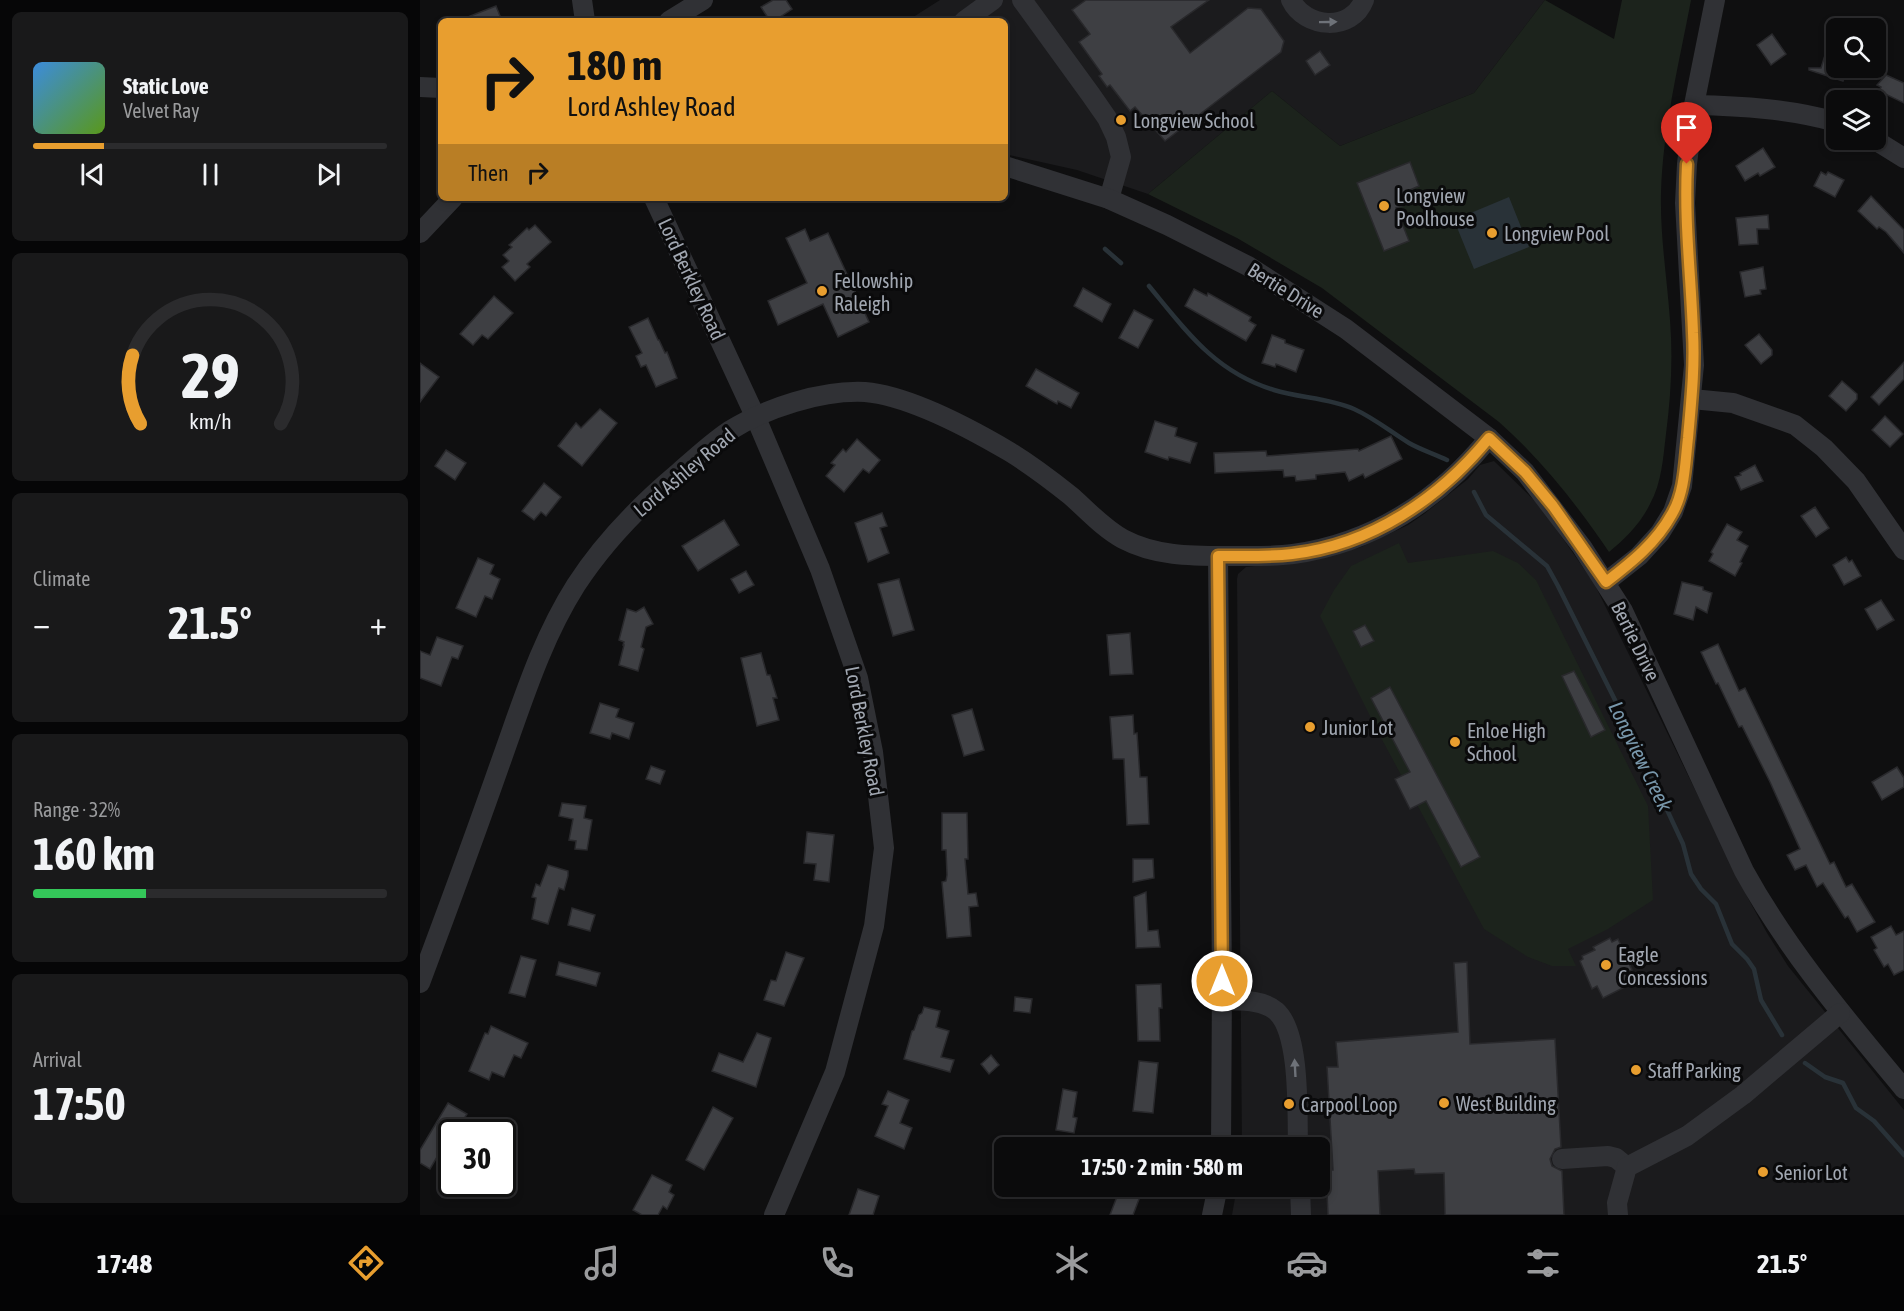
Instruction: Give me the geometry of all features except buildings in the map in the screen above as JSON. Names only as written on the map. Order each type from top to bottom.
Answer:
[{"type":"street","points":[[582,0],[585,18]]},
{"type":"street","points":[[674,18],[703,0]]},
{"type":"street","points":[[968,18],[993,0]]},
{"type":"street","points":[[1022,0],[1107,118],[1116,137],[1121,157],[1109,199]]},
{"type":"street","points":[[1291,0],[1304,16],[1316,22],[1329,24],[1354,15],[1364,0]]},
{"type":"street","points":[[1606,582],[1639,556],[1660,533],[1673,512],[1682,486],[1692,399],[1693,332],[1685,203],[1687,164],[1694,105],[1715,0]]},
{"type":"street","points":[[420,87],[438,88]]},
{"type":"street","points":[[1694,105],[1742,106],[1804,113],[1826,119]]},
{"type":"street","points":[[1886,147],[1904,158]]},
{"type":"street","name":"Bertie Drive","points":[[1008,167],[1109,199],[1207,244],[1303,300],[1346,329],[1489,438],[1532,480],[1606,582],[1623,611],[1755,891],[1809,973],[1904,1089]]},
{"type":"street","points":[[420,232],[450,201]]},
{"type":"street","name":"Lord Berkley Road","points":[[655,201],[756,417],[820,569],[858,678],[873,752],[884,848],[874,926],[835,1072],[774,1215]]},
{"type":"street","name":"Lord Ashley Road","points":[[420,983],[540,655],[575,587],[617,530],[642,503],[727,433],[756,417],[790,404],[829,394],[867,392],[904,401],[969,429],[1035,468],[1120,538],[1159,552],[1175,555],[1292,554],[1326,547],[1372,531],[1418,506],[1437,492],[1461,471],[1489,438]]},
{"type":"street","points":[[1692,399],[1733,403],[1795,425],[1824,448],[1856,481],[1904,550]]},
{"type":"street","points":[[1218,556],[1221,1137]]},
{"type":"street","points":[[1222,1000],[1263,1004],[1276,1011],[1288,1027],[1294,1054],[1298,1137]]},
{"type":"street","points":[[1617,1215],[1617,1203],[1627,1167],[1687,1136],[1743,1095],[1840,1013]]},
{"type":"street","points":[[1562,1159],[1608,1156],[1616,1158],[1627,1167]]},
{"type":"street","points":[[1212,1215],[1216,1197]]},
{"type":"street","points":[[1300,1197],[1301,1215]]},
{"type":"shaded area","name":"Longview School","points":[[940,0],[1545,0],[1474,93],[1340,146],[1272,91],[1148,194],[1077,170],[1008,155],[1008,18],[912,18]]},
{"type":"shaded area","points":[[1545,0],[1614,39],[1622,0],[1691,0],[1672,96],[1662,168],[1662,225],[1670,320],[1671,363],[1663,461],[1654,496],[1642,518],[1609,552],[1558,484],[1499,422],[1322,288],[1237,238],[1148,194],[1272,91],[1340,146],[1474,93]]},
{"type":"shaded area","name":"Longview Pool","points":[[1509,197],[1529,247],[1474,269],[1454,220]]},
{"type":"shaded area","name":"Enloe High School","points":[[1494,461],[1540,506],[1594,583],[1767,933],[1788,966],[1904,1110],[1904,1215],[1232,1215],[1235,1197],[1330,1197],[1330,1137],[1242,1137],[1238,574],[1246,567],[1323,558],[1361,547],[1408,525],[1424,514],[1468,479],[1480,465]]},
{"type":"shaded area","points":[[1399,543],[1408,563],[1493,551],[1518,563],[1536,580],[1648,806],[1653,900],[1608,929],[1568,949],[1576,966],[1552,966],[1528,957],[1484,929],[1379,734],[1320,616],[1334,590],[1351,566]]},
{"type":"waterway","points":[[1105,249],[1121,263]]},
{"type":"waterway","points":[[1149,286],[1189,334],[1218,361],[1235,372],[1274,390],[1354,409],[1418,448],[1447,460]]},
{"type":"waterway","name":"Longview Creek","points":[[1474,492],[1486,515],[1547,566],[1626,722],[1683,844],[1691,874],[1701,889],[1716,904],[1732,944],[1754,969],[1761,1000],[1782,1035]]},
{"type":"waterway","name":"Longview Creek","points":[[1805,1063],[1825,1077],[1843,1083],[1856,1108],[1874,1121],[1904,1155]]},
{"type":"place","name":"Longview School","points":[[1121,120]]},
{"type":"place","name":"Longview Poolhouse","points":[[1384,206]]},
{"type":"place","name":"Longview Pool","points":[[1492,233]]},
{"type":"place","name":"Fellowship Raleigh","points":[[822,291]]},
{"type":"place","name":"Junior Lot","points":[[1310,727]]},
{"type":"place","name":"Enloe High School","points":[[1455,742]]},
{"type":"place","name":"Eagle Concessions","points":[[1606,965]]},
{"type":"place","name":"Staff Parking","points":[[1636,1070]]},
{"type":"place","name":"West Building","points":[[1444,1103]]},
{"type":"place","name":"Carpool Loop","points":[[1289,1104]]},
{"type":"place","name":"Senior Lot","points":[[1763,1172]]},
{"type":"route","points":[[1222,981],[1218,556],[1292,554],[1349,541],[1372,531],[1393,521],[1437,492],[1461,471],[1489,438],[1525,472],[1553,506],[1606,582],[1639,556],[1660,533],[1673,512],[1682,486],[1685,463],[1694,365],[1686,241],[1687,164]]}]
